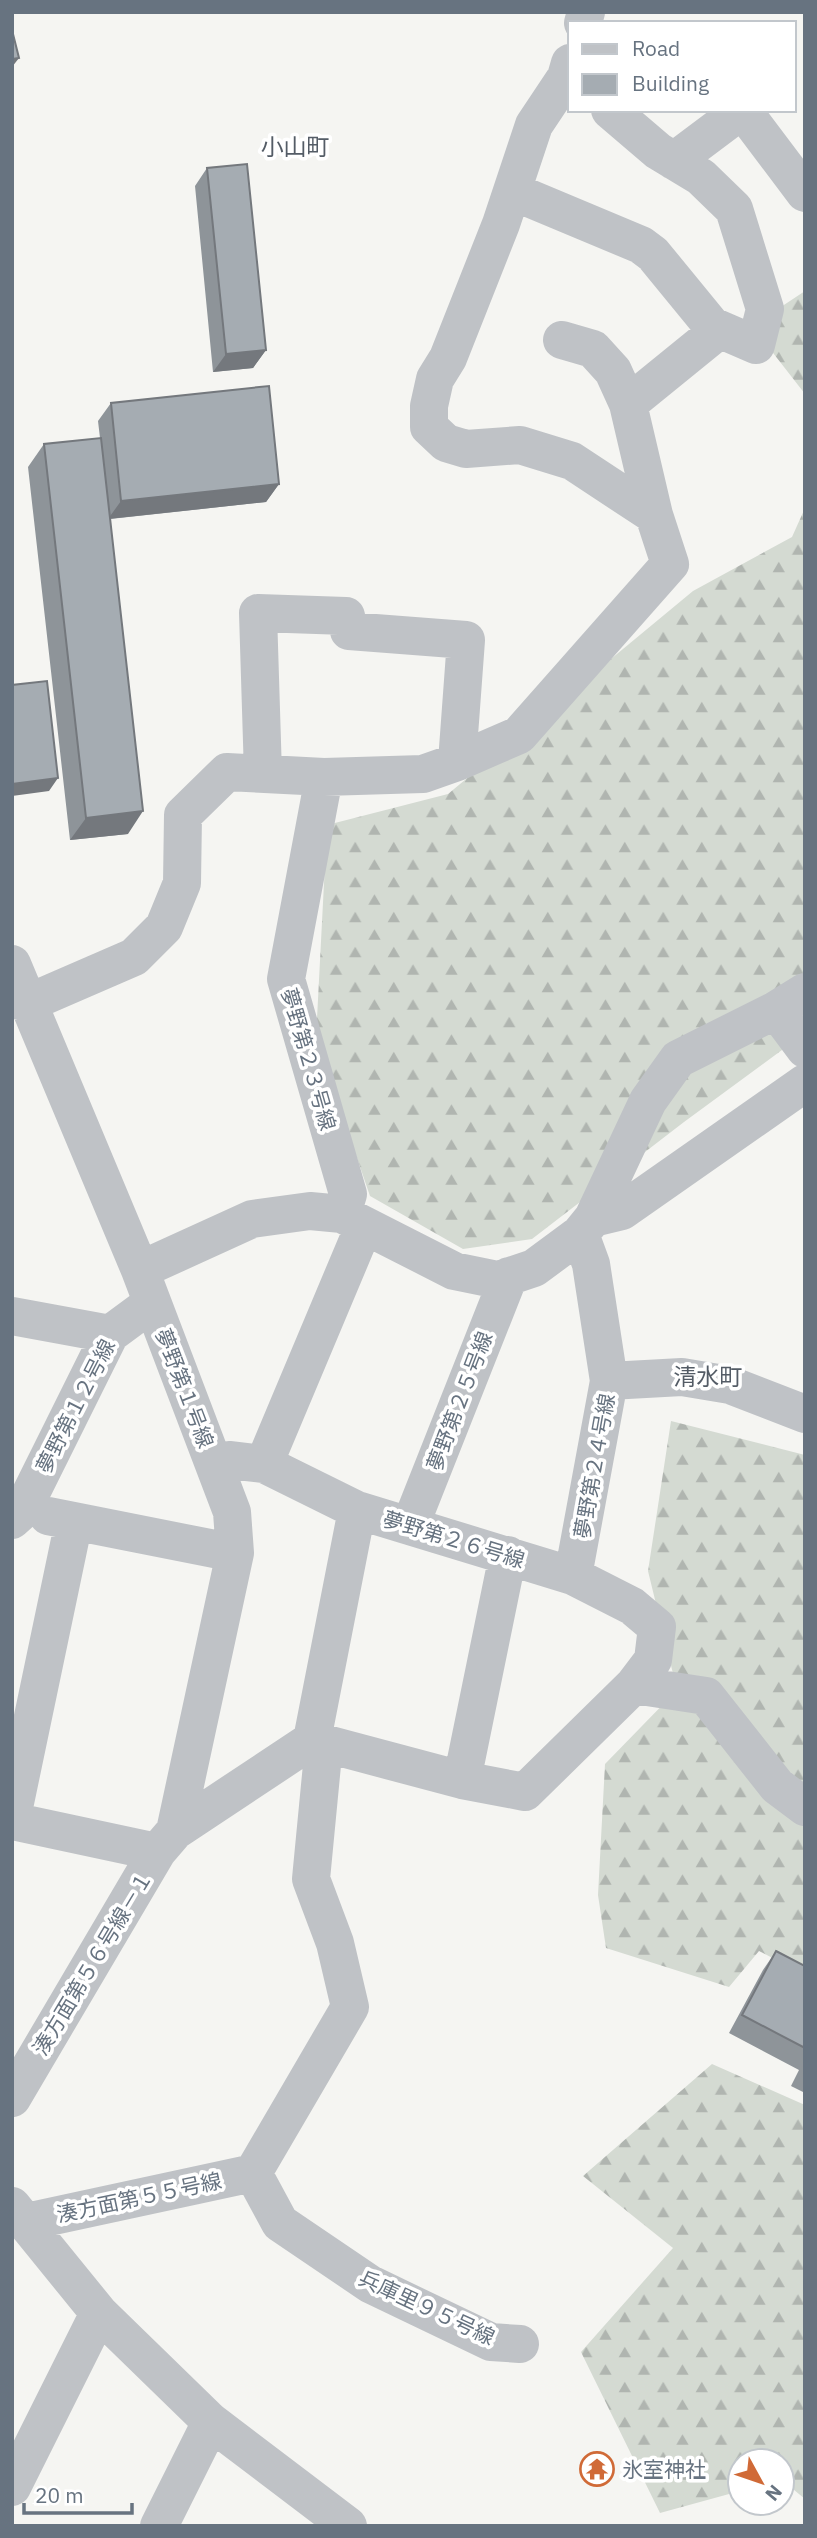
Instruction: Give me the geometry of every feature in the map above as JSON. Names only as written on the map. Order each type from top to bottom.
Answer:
[{"type":"street","points":[[568,75],[534,125],[512,191],[448,358],[435,379],[429,407],[429,427],[446,443],[466,449],[520,445],[572,461],[654,516]]},
{"type":"street","points":[[512,191],[641,246],[653,254],[712,326],[756,345],[765,309],[734,209],[701,177],[658,151],[612,112]]},
{"type":"street","points":[[674,161],[738,113],[747,116],[805,193]]},
{"type":"street","points":[[628,404],[719,330]]},
{"type":"street","points":[[20,1001],[134,957],[164,927],[182,883],[183,815],[227,772],[324,777],[423,774],[519,735],[670,564],[654,516],[628,404],[613,371],[593,349],[562,340]]},
{"type":"street","points":[[263,774],[258,613],[346,616],[349,631],[466,640],[457,762]]},
{"type":"street","name":"夢野第２３号線","points":[[264,1464],[353,1220],[348,1194],[286,979],[324,777]]},
{"type":"street","name":"夢野第１号線","points":[[12,964],[20,1001],[146,1287],[232,1512],[235,1553],[166,1842]]},
{"type":"street","points":[[790,1001],[805,1049]]},
{"type":"street","name":"夢野第１２号線","points":[[17,1516],[110,1334],[146,1287],[252,1219],[310,1211],[353,1220],[454,1271],[498,1280],[534,1268],[587,1226],[648,1101],[678,1059],[790,1001]]},
{"type":"street","points":[[587,1226],[622,1211],[805,1083]]},
{"type":"street","name":"夢野第２４号線","points":[[573,1576],[610,1381],[587,1226]]},
{"type":"street","name":"夢野第２５号線","points":[[410,1526],[509,1276]]},
{"type":"street","points":[[12,1316],[110,1334]]},
{"type":"street","points":[[610,1381],[682,1377],[730,1385],[805,1414]]},
{"type":"street","name":"夢野第２６号線","points":[[215,1467],[229,1460],[264,1464],[357,1510],[573,1576],[632,1606],[657,1627],[643,1673]]},
{"type":"street","points":[[253,2173],[350,2007],[335,1943],[311,1879],[318,1742],[357,1510]]},
{"type":"street","points":[[17,1516],[74,1521],[235,1553]]},
{"type":"street","points":[[74,1521],[12,1819],[166,1842],[318,1742],[462,1780],[524,1792],[643,1673],[706,1696],[777,1786],[805,1807]]},
{"type":"street","points":[[462,1780],[508,1555]]},
{"type":"street","name":"湊方面第５６号線－１","points":[[12,2098],[166,1842]]},
{"type":"street","name":"湊方面第５５号線","points":[[19,2214],[253,2173]]},
{"type":"street","name":"兵庫里９５号線","points":[[253,2173],[280,2223],[370,2284],[491,2342],[520,2344]]},
{"type":"street","points":[[19,2214],[99,2313],[211,2422],[348,2526]]},
{"type":"street","points":[[12,2487],[99,2313]]},
{"type":"street","points":[[159,2526],[211,2422]]},
{"type":"green space","points":[[805,291],[805,394],[752,326]]},
{"type":"green space","points":[[805,508],[805,1033],[532,1239],[463,1249],[370,1196],[316,1038],[327,825],[448,794],[693,591],[792,537]]},
{"type":"green space","points":[[671,1421],[805,1455],[805,1975],[759,1951],[729,1987],[606,1948],[598,1895],[605,1764],[677,1690],[648,1571]]},
{"type":"green space","points":[[712,2064],[805,2105],[805,2499],[796,2492],[796,2447],[726,2447],[726,2495],[660,2513],[581,2352],[673,2248],[583,2176]]},
{"type":"building","points":[[12,30],[19,58],[12,59]]},
{"type":"building","points":[[247,164],[266,350],[226,354],[207,168]]},
{"type":"building","points":[[269,386],[279,484],[121,501],[111,403]]},
{"type":"building","points":[[101,438],[143,811],[86,818],[44,444]]},
{"type":"building","points":[[47,681],[58,778],[12,784],[12,685]]},
{"type":"building","points":[[776,1951],[805,1966],[805,2048],[742,2015]]},
{"type":"place","name":"氷室神社","points":[[597,2469]]},
{"type":"district","name":"小山町","points":[[295,146]]},
{"type":"district","name":"清水町","points":[[708,1376]]}]
